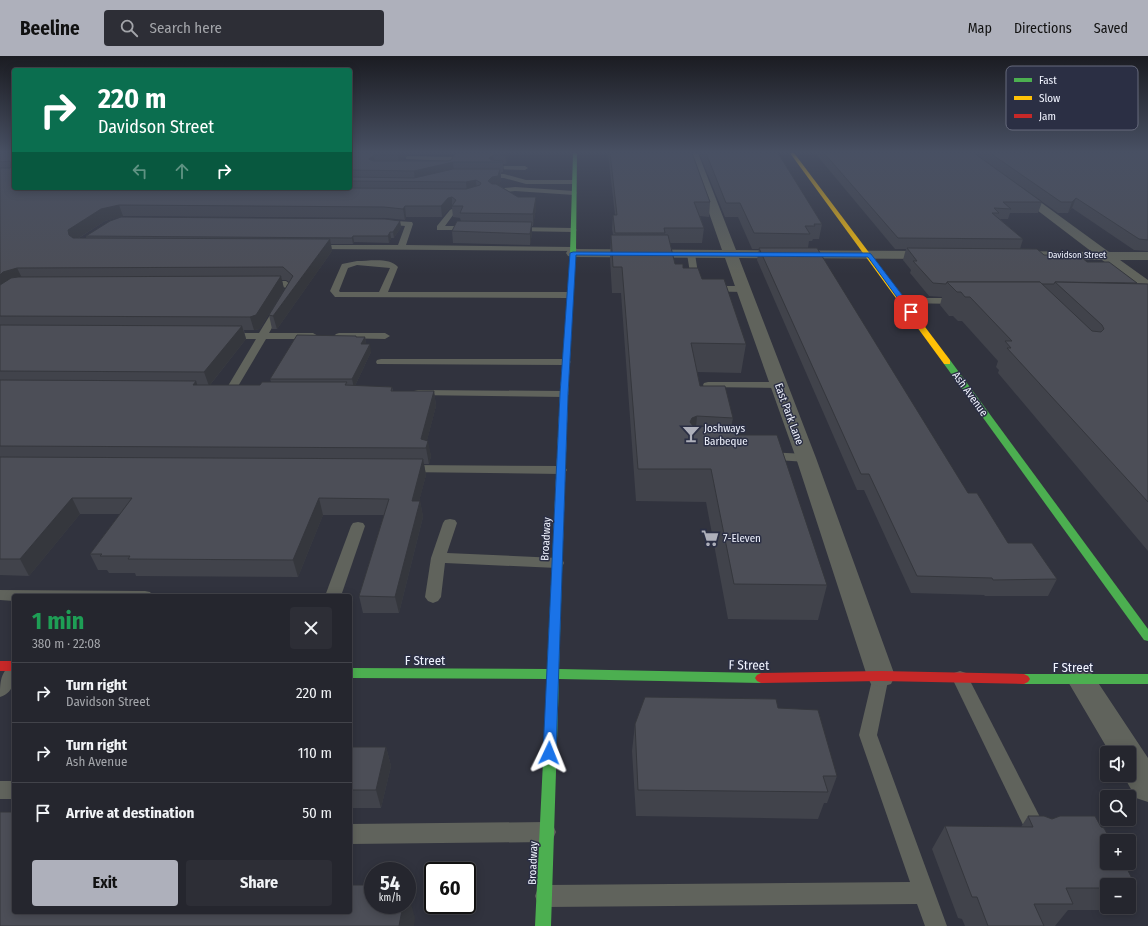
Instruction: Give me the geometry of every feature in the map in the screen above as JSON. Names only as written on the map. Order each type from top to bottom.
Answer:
[{"type":"main road","name":"Broadway","points":[[543,926],[552,674],[564,394],[573,251],[574,194]]},
{"type":"main road","name":"Ash Avenue","points":[[823,194],[903,301],[1148,637]]},
{"type":"main road","points":[[0,666],[12,666]]},
{"type":"main road","name":"F Street","points":[[352,673],[552,674],[784,678],[881,676],[1081,680],[1148,679]]},
{"type":"street","name":"East Park Lane","points":[[708,194],[806,458],[881,676]]},
{"type":"street","points":[[1022,194],[1148,287]]},
{"type":"street","points":[[573,251],[692,254],[951,255]]},
{"type":"street","name":"Davidson Street","points":[[1005,255],[1148,256]]},
{"type":"street","points":[[1081,680],[1123,746]]},
{"type":"street","points":[[1136,767],[1148,787]]},
{"type":"lane","points":[[452,211],[440,228],[479,228]]},
{"type":"lane","points":[[378,222],[409,224],[401,248]]},
{"type":"lane","points":[[511,229],[573,230]]},
{"type":"lane","points":[[309,247],[573,251]]},
{"type":"lane","points":[[692,254],[696,289],[744,289]]},
{"type":"lane","points":[[382,295],[394,267],[390,264],[357,263],[345,266],[334,291],[338,295],[382,295],[570,295]]},
{"type":"lane","points":[[246,391],[226,391],[264,336],[292,288],[286,284],[255,284]]},
{"type":"lane","points":[[903,301],[965,301]]},
{"type":"lane","points":[[217,336],[385,336]]},
{"type":"lane","points":[[381,362],[566,362]]},
{"type":"lane","points":[[708,385],[779,385]]},
{"type":"lane","points":[[405,393],[564,394]]},
{"type":"lane","points":[[753,456],[806,458]]},
{"type":"lane","points":[[395,469],[561,470]]},
{"type":"lane","points":[[433,597],[438,558],[450,523]]},
{"type":"lane","points":[[334,594],[358,526]]},
{"type":"lane","points":[[438,558],[557,563]]},
{"type":"lane","points":[[0,595],[12,595]]},
{"type":"lane","points":[[0,690],[12,674]]},
{"type":"lane","points":[[881,676],[868,735],[936,926]]},
{"type":"lane","points":[[960,678],[1036,830]]},
{"type":"lane","points":[[0,790],[12,790]]},
{"type":"lane","points":[[352,834],[546,832]]},
{"type":"lane","points":[[544,896],[925,893]]},
{"type":"building","points":[[0,194],[512,194],[518,197],[536,197],[533,214],[460,213],[463,206],[452,206],[456,200],[452,197],[448,198],[441,206],[405,206],[403,209],[384,207],[119,205],[101,209],[68,230],[69,235],[73,238],[330,239],[273,316],[269,315],[293,276],[283,267],[17,268],[3,272],[0,275]]},
{"type":"building","points":[[615,194],[707,194],[710,202],[694,202],[704,228],[664,228],[665,233],[615,233],[613,215],[617,215]]},
{"type":"building","points":[[722,194],[803,194],[822,224],[805,226],[810,234],[754,233],[740,203],[726,203]]},
{"type":"building","points":[[859,194],[1030,194],[1042,202],[1003,202],[1011,209],[994,208],[999,213],[992,213],[1023,239],[898,238]]},
{"type":"building","points":[[1049,194],[1148,194],[1148,240],[1139,239],[1076,198],[1072,202],[1061,202]]},
{"type":"building","points":[[121,217],[385,219],[400,221],[393,232],[390,232],[388,236],[353,236],[352,238],[86,236],[110,221]]},
{"type":"building","points":[[457,221],[532,222],[530,234],[452,231]]},
{"type":"building","points":[[611,235],[668,235],[675,264],[683,264],[683,268],[698,268],[702,279],[724,279],[746,344],[691,343],[700,386],[725,386],[733,418],[697,416],[692,418],[690,422],[693,426],[736,428],[737,435],[777,435],[827,585],[734,584],[711,469],[638,469],[622,267],[613,267]]},
{"type":"building","points":[[759,248],[817,248],[968,493],[977,493],[1008,543],[1032,543],[1057,579],[993,580],[992,578],[917,576],[869,474],[861,474]]},
{"type":"building","points":[[907,248],[1037,249],[1044,255],[1080,256],[1087,262],[1109,262],[1137,283],[933,283],[913,261],[917,261]]},
{"type":"building","points":[[281,276],[256,315],[250,317],[0,316],[0,285],[11,278],[18,277]]},
{"type":"building","points":[[947,282],[1040,282],[1092,331],[1101,332],[1104,329],[1102,325],[1055,282],[1148,284],[1148,502],[1007,348],[1011,348],[1005,341],[1012,341],[970,297],[965,297],[961,292],[957,292]]},
{"type":"building","points":[[0,325],[242,326],[204,372],[0,371]]},
{"type":"building","points":[[297,335],[365,337],[361,344],[370,344],[352,379],[270,379]]},
{"type":"building","points":[[0,380],[196,381],[193,385],[260,385],[262,382],[347,382],[345,385],[392,387],[391,391],[434,391],[421,439],[428,441],[426,448],[0,446]]},
{"type":"building","points":[[0,457],[423,459],[412,501],[420,501],[395,597],[359,596],[389,499],[319,498],[293,560],[128,559],[130,556],[100,556],[102,554],[90,554],[132,498],[72,498],[20,559],[0,559]]},
{"type":"building","points":[[645,697],[776,699],[778,708],[818,710],[837,776],[823,776],[828,792],[638,790],[635,724]]},
{"type":"building","points":[[352,747],[386,747],[376,790],[352,790]]},
{"type":"building","points":[[0,812],[12,812],[12,914],[352,914],[352,885],[364,885],[364,914],[401,914],[399,926],[0,926]]},
{"type":"building","points":[[1028,816],[1044,816],[1052,819],[1060,816],[1095,816],[1100,826],[1104,828],[1107,834],[1100,834],[1100,870],[1128,870],[1132,878],[1100,878],[1100,888],[1066,888],[1073,904],[1034,904],[1044,926],[988,926],[977,897],[972,897],[945,826],[1033,827]]},
{"type":"traffic: fast","points":[[569,318],[573,253],[574,194]]},
{"type":"traffic: fast","points":[[947,362],[1148,637]]},
{"type":"traffic: fast","points":[[543,926],[558,542]]},
{"type":"traffic: fast","points":[[352,673],[552,674],[761,678]]},
{"type":"traffic: fast","points":[[1024,679],[1148,679]]},
{"type":"traffic: slow","points":[[822,194],[947,362]]},
{"type":"traffic: slow","points":[[558,542],[564,394],[569,318]]},
{"type":"traffic: jam","points":[[0,666],[12,666]]},
{"type":"traffic: jam","points":[[761,678],[881,676],[1024,679]]},
{"type":"place","name":"Joshways Barbeque","points":[[691,434]]},
{"type":"place","name":"7-Eleven","points":[[710,538]]},
{"type":"route","points":[[549,753],[564,394],[573,253],[869,255],[911,312]]}]
